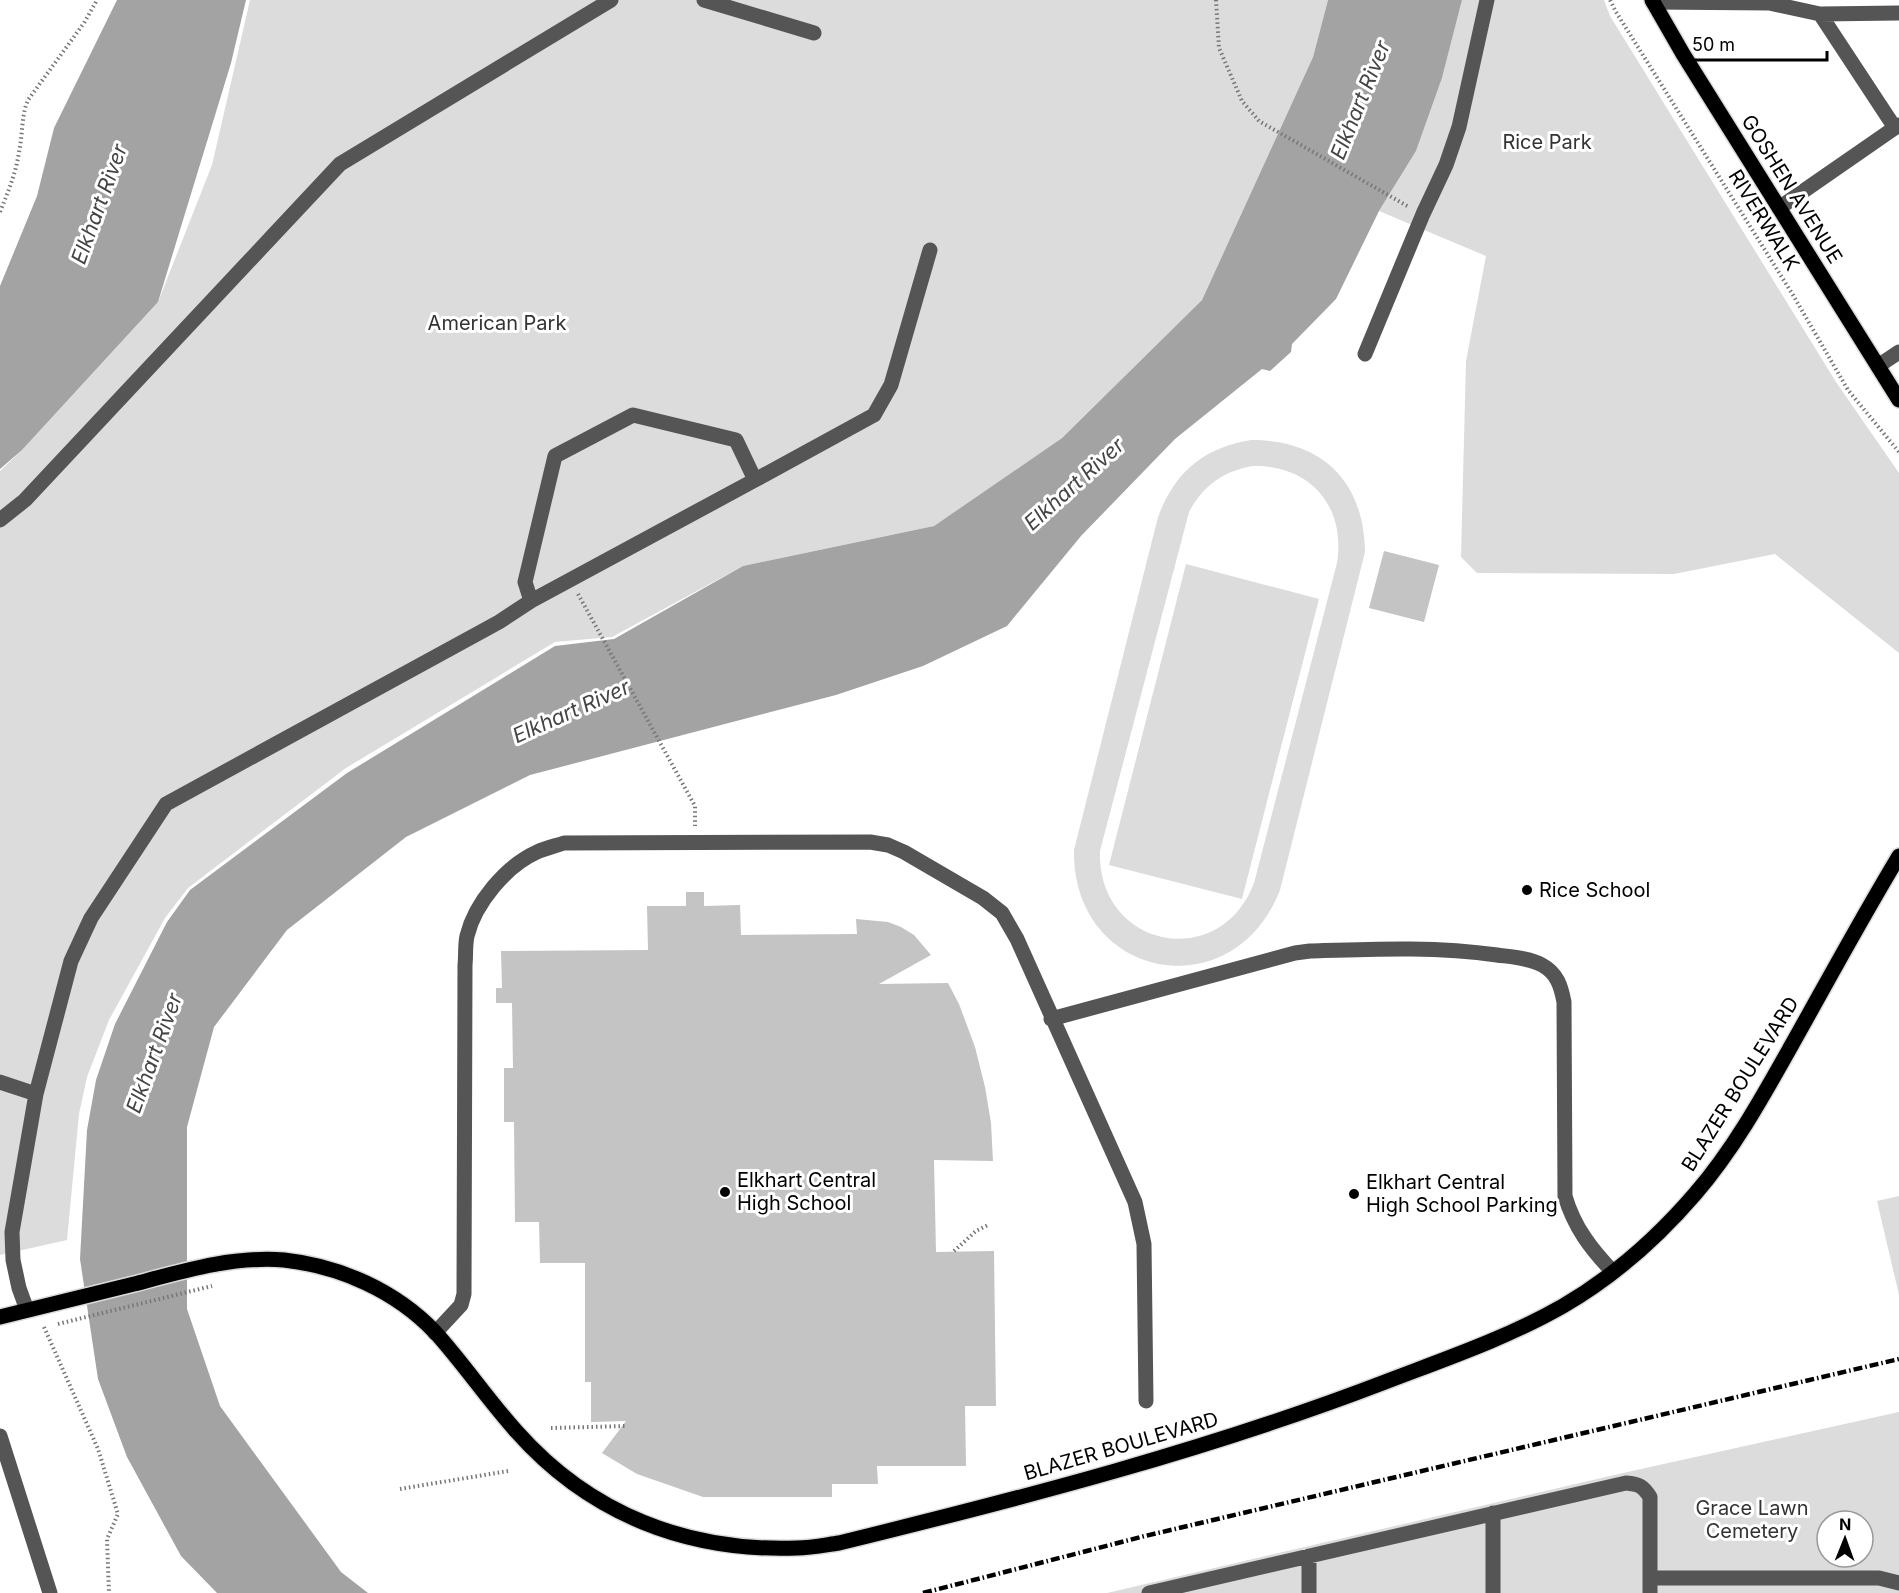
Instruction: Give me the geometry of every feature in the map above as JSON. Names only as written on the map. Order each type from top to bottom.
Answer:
[{"type":"main road","name":"GOSHEN AVENUE","points":[[1652,1],[1899,400]]},
{"type":"main road","name":"BLAZER BOULEVARD","points":[[0,1317],[204,1265],[244,1259],[284,1260],[347,1274],[376,1287],[409,1308],[435,1333],[517,1432],[558,1472],[594,1498],[634,1520],[672,1533],[713,1543],[798,1548],[839,1543],[1211,1443],[1317,1407],[1486,1344],[1563,1306],[1613,1272],[1646,1245],[1695,1195],[1721,1161],[1768,1087],[1899,856]]},
{"type":"street","points":[[0,520],[25,500],[340,164],[611,0]]},
{"type":"street","points":[[704,0],[814,33]]},
{"type":"street","points":[[1365,354],[1423,214],[1446,165],[1459,127],[1486,0]]},
{"type":"street","points":[[1652,1],[1768,3],[1820,14],[1899,13]]},
{"type":"street","points":[[1779,208],[1897,126],[1820,14]]},
{"type":"street","points":[[27,1310],[13,1260],[12,1232],[36,1094],[71,961],[91,918],[165,804],[499,622],[531,601],[874,415],[891,385],[930,250]]},
{"type":"street","points":[[1878,366],[1899,352]]},
{"type":"street","points":[[531,601],[525,582],[555,456],[633,415],[736,440],[755,480]]},
{"type":"street","points":[[435,1333],[461,1305],[464,1294],[467,936],[477,908],[495,885],[536,852],[564,843],[870,842],[888,845],[904,852],[983,898],[1002,913],[1017,939],[1135,1202],[1144,1244],[1146,1401]]},
{"type":"street","points":[[1051,1019],[1295,953],[1310,951],[1453,949],[1520,958],[1540,964],[1552,972],[1560,983],[1564,1002],[1565,1196],[1571,1217],[1581,1234],[1613,1272]]},
{"type":"street","points":[[0,1082],[36,1094]]},
{"type":"street","points":[[0,1436],[50,1593]]},
{"type":"street","points":[[1149,1593],[1626,1483],[1644,1487],[1650,1497],[1650,1586],[1804,1586],[1879,1578],[1899,1583]]},
{"type":"street","points":[[1493,1513],[1493,1593]]},
{"type":"street","points":[[1309,1556],[1309,1593]]},
{"type":"path","points":[[0,212],[12,182],[21,144],[23,113],[28,100],[84,23],[97,0]]},
{"type":"path","points":[[1215,0],[1219,48],[1242,101],[1259,121],[1408,207]]},
{"type":"path","name":"RIVERWALK","points":[[1610,0],[1793,295],[1848,390],[1899,452]]},
{"type":"path","points":[[570,580],[695,806],[695,841]]},
{"type":"path","points":[[954,1251],[976,1231],[988,1225]]},
{"type":"path","points":[[58,1324],[212,1286]]},
{"type":"path","points":[[44,1327],[98,1449],[118,1514],[107,1539],[109,1593]]},
{"type":"path","points":[[550,1428],[627,1426]]},
{"type":"path","points":[[400,1489],[508,1471]]},
{"type":"green space","name":"American Park","points":[[250,0],[1328,0],[1313,57],[1202,300],[1062,438],[934,526],[743,566],[612,637],[555,642],[346,768],[188,888],[165,918],[109,1020],[87,1077],[79,1114],[67,1240],[0,1255],[0,471],[158,302],[212,165]]},
{"type":"green space","name":"Rice Park","points":[[1462,0],[1604,0],[1610,16],[1836,382],[1899,473],[1899,653],[1775,554],[1674,574],[1477,573],[1461,557],[1466,361],[1486,256],[1379,211],[1416,151],[1442,78]]},
{"type":"green space","points":[[1251,440],[1276,442],[1299,448],[1318,457],[1334,469],[1347,485],[1357,505],[1363,527],[1365,552],[1280,890],[1258,928],[1228,953],[1194,965],[1159,964],[1126,951],[1099,928],[1080,894],[1074,850],[1158,517],[1173,487],[1182,475],[1205,456],[1234,444]],"holes":[[[1253,466],[1273,468],[1307,481],[1320,493],[1336,524],[1337,563],[1254,883],[1237,911],[1215,930],[1190,938],[1163,937],[1138,927],[1118,910],[1104,884],[1100,851],[1189,512],[1207,487],[1223,476]]]},
{"type":"green space","points":[[1186,564],[1319,599],[1242,899],[1109,865]]},
{"type":"green space","points":[[1899,1196],[1899,1295],[1877,1201]]},
{"type":"green space","name":"Grace Lawn Cemetery","points":[[1899,1412],[1899,1593],[1107,1593],[1614,1475]]},
{"type":"water","name":"Elkhart River","points":[[117,0],[246,0],[231,63],[158,302],[22,450],[0,469],[0,286],[37,196],[54,128]]},
{"type":"water","name":"Elkhart River","points":[[1328,0],[1462,0],[1442,78],[1416,151],[1379,211],[1336,299],[1292,344],[1291,352],[1270,371],[1262,369],[1175,439],[1081,536],[1007,626],[923,666],[836,695],[530,775],[406,837],[287,930],[214,1027],[187,1127],[187,1309],[220,1406],[341,1572],[368,1593],[217,1593],[181,1556],[127,1457],[98,1379],[80,1259],[87,1130],[96,1080],[115,1024],[167,922],[190,890],[347,773],[555,646],[614,639],[743,566],[934,526],[1062,438],[1202,300],[1313,57]]},
{"type":"building","points":[[1384,551],[1439,565],[1424,622],[1369,608]]},
{"type":"building","name":"Elkhart Central High School","points":[[686,892],[704,892],[704,906],[740,905],[741,935],[857,934],[856,919],[888,922],[901,927],[914,935],[931,955],[879,984],[948,983],[959,1004],[975,1047],[985,1087],[991,1123],[993,1161],[934,1160],[936,1252],[994,1251],[996,1406],[965,1406],[966,1466],[877,1466],[878,1484],[832,1484],[832,1497],[703,1497],[637,1474],[602,1453],[626,1421],[591,1422],[591,1382],[585,1382],[585,1263],[540,1263],[539,1222],[515,1222],[514,1122],[504,1122],[504,1068],[513,1068],[512,1003],[496,1003],[496,988],[502,988],[501,951],[648,950],[647,906],[686,906]]},
{"type":"railway","points":[[923,1593],[1145,1536],[1899,1359]]},
{"type":"place","name":"Rice School","points":[[1527,890]]},
{"type":"place","name":"Elkhart Central High School","points":[[725,1192]]},
{"type":"place","name":"Elkhart Central High School Parking","points":[[1354,1194]]}]
